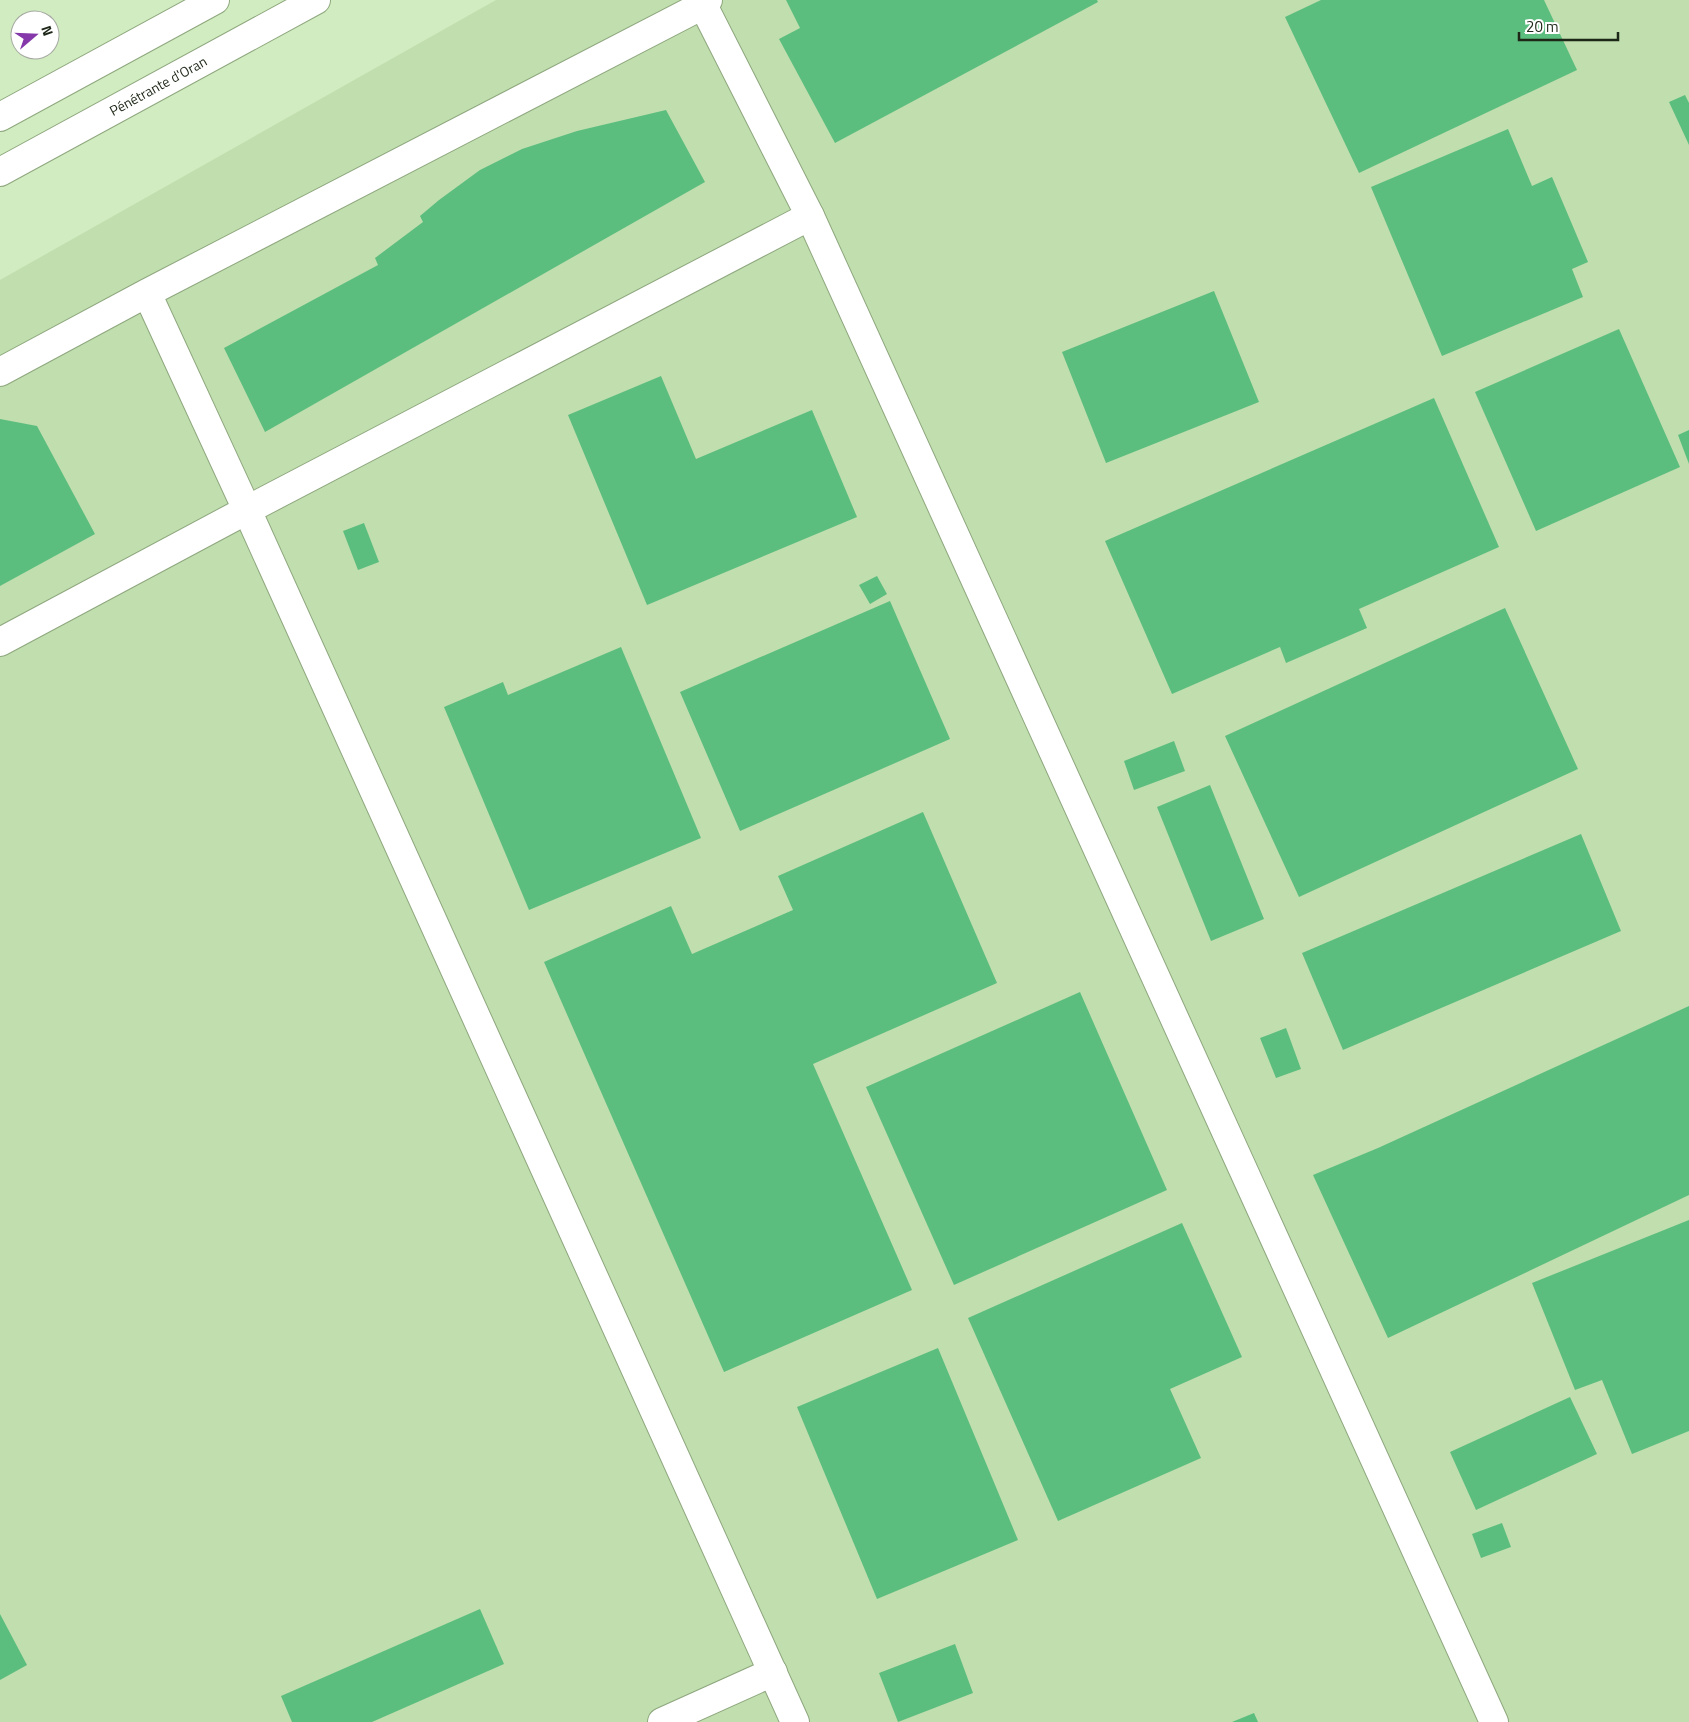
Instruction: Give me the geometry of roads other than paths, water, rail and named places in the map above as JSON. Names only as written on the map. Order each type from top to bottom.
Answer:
[{"type":"main road","points":[[0,117],[215,0]]},
{"type":"main road","name":"Pénétrante d'Oran","points":[[0,172],[316,0]]},
{"type":"main road","points":[[0,372],[147,293],[705,3],[810,216],[1494,1722]]},
{"type":"main road","points":[[0,642],[247,510],[810,216]]},
{"type":"main road","points":[[147,293],[795,1722]]},
{"type":"main road","points":[[662,1722],[773,1672]]}]
